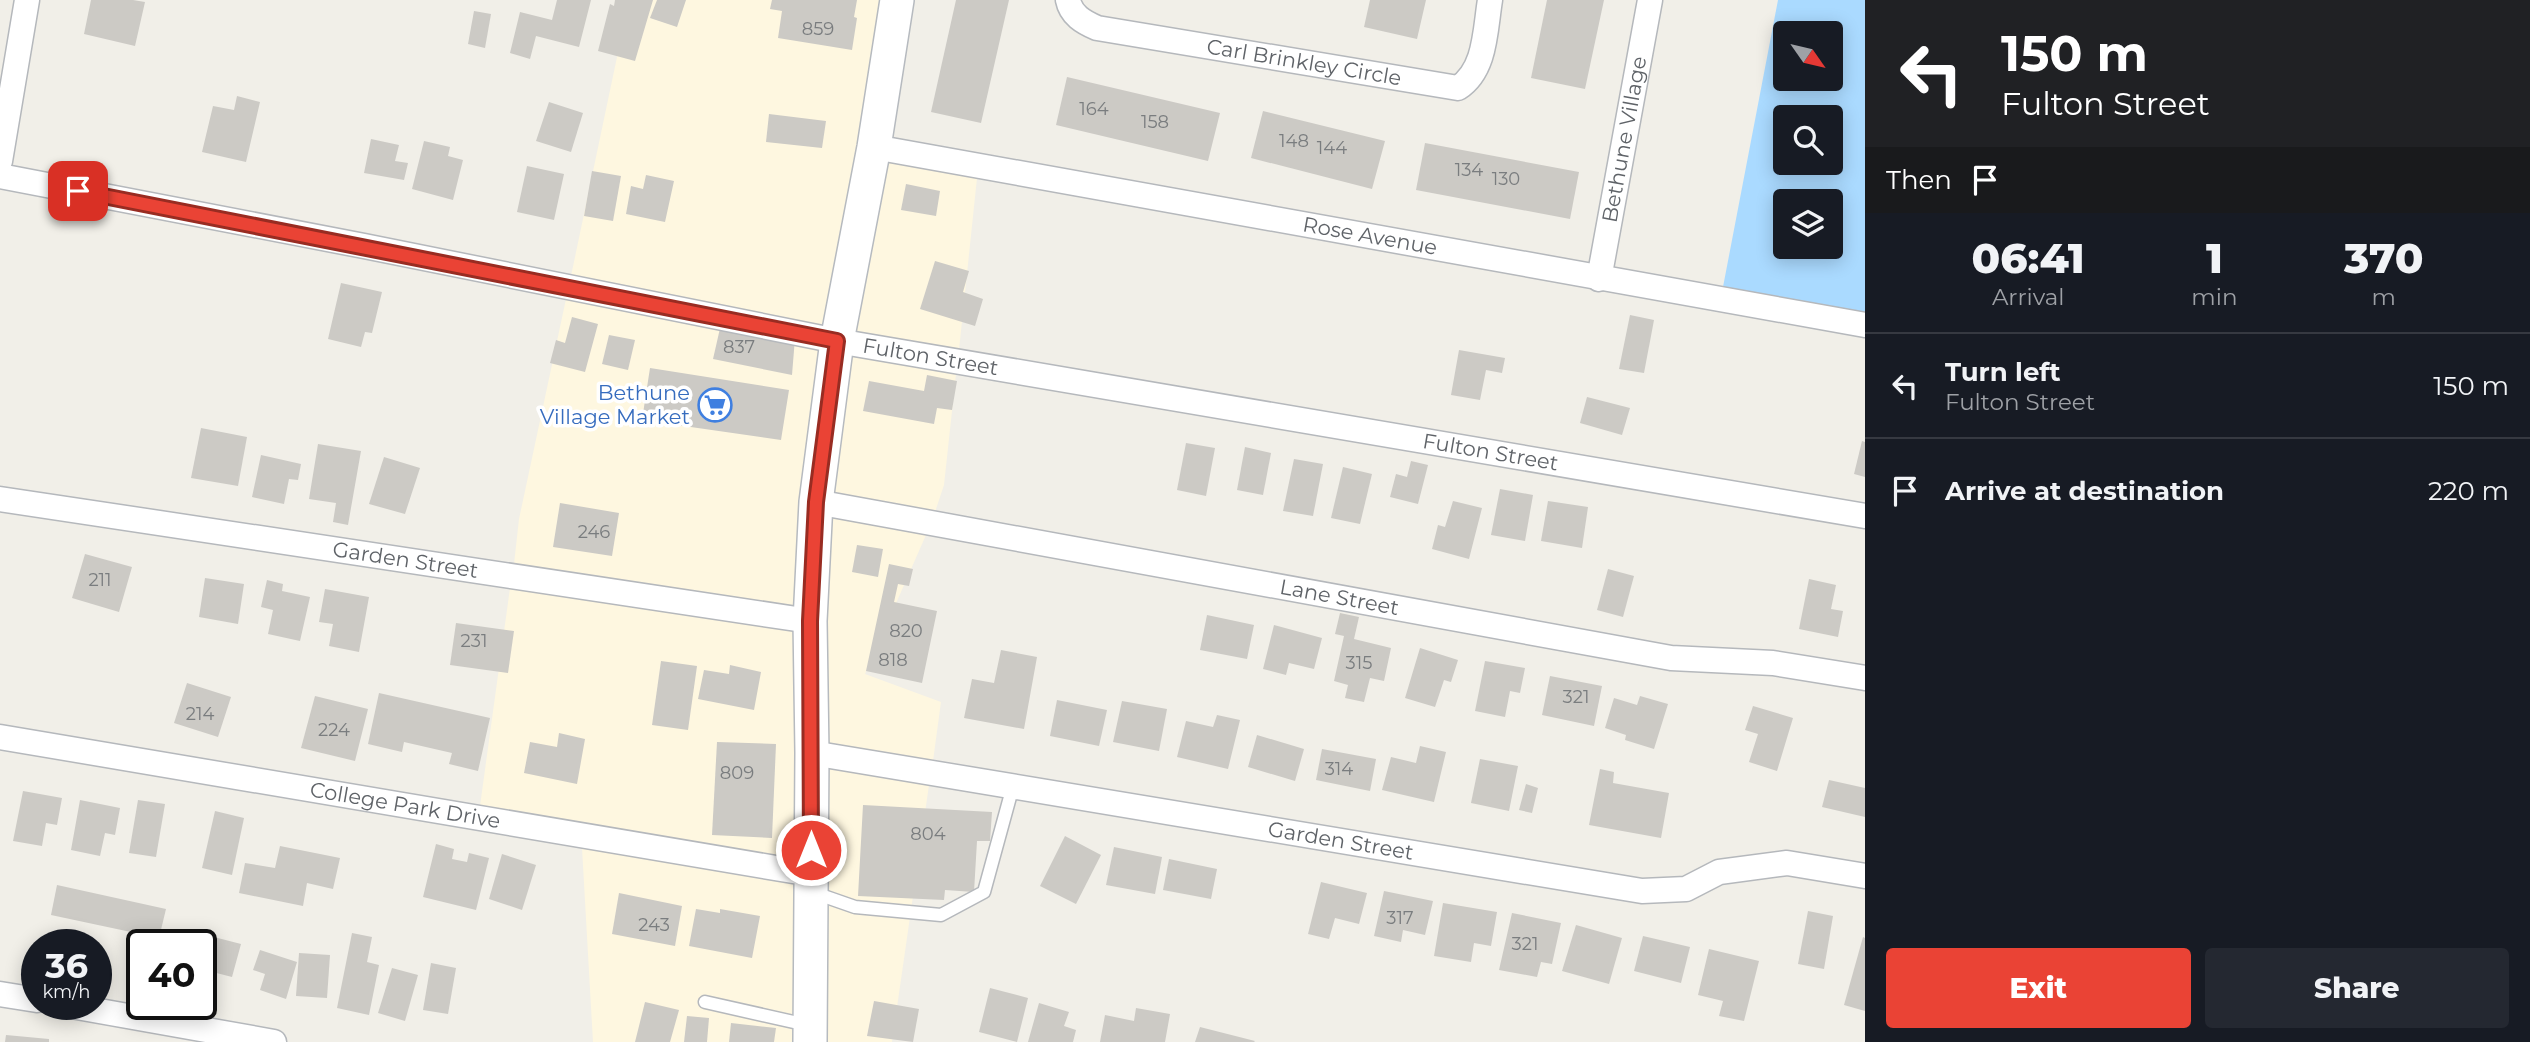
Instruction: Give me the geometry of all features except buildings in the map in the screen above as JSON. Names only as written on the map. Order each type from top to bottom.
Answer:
[{"type":"street","points":[[0,161],[27,0]]},
{"type":"street","points":[[810,1034],[810,621],[816,502],[837,341],[874,147],[897,0]]},
{"type":"street","name":"Carl Brinkley Circle","points":[[1068,0],[1070,8],[1083,22],[1097,28],[1458,88],[1471,80],[1479,63],[1490,0]]},
{"type":"street","name":"Bethune Village","points":[[1600,279],[1650,0]]},
{"type":"street","name":"Rose Avenue","points":[[874,147],[1865,325]]},
{"type":"street","name":"Fulton Street","points":[[0,176],[837,341],[1865,516]]},
{"type":"street","name":"Garden Street","points":[[0,499],[810,621]]},
{"type":"street","name":"Lane Street","points":[[816,502],[1671,658],[1773,663],[1865,678]]},
{"type":"street","name":"College Park Drive","points":[[0,737],[811,883]]},
{"type":"street","name":"Garden Street","points":[[811,753],[1642,891],[1686,889],[1719,872],[1787,863],[1865,876]]},
{"type":"street","points":[[0,994],[21,997]]},
{"type":"street","points":[[112,1013],[274,1042]]},
{"type":"lane","points":[[811,883],[855,907],[888,912],[941,915],[967,903],[984,892],[1013,786]]},
{"type":"lane","points":[[705,1002],[810,1034]]},
{"type":"shaded area","points":[[629,0],[883,0],[827,327],[571,276]]},
{"type":"shaded area","points":[[885,161],[977,178],[959,350],[853,332]]},
{"type":"shaded area","points":[[566,299],[823,351],[798,607],[514,564],[519,519]]},
{"type":"shaded area","points":[[849,356],[956,374],[944,485],[935,512],[831,493]]},
{"type":"shaded area","points":[[828,517],[926,535],[865,674],[941,702],[933,761],[824,743]]},
{"type":"shaded area","points":[[510,588],[797,631],[798,860],[480,806]]},
{"type":"shaded area","points":[[824,767],[929,785],[892,1042],[823,1042]]},
{"type":"shaded area","points":[[582,848],[798,884],[796,1042],[593,1042]]},
{"type":"water","points":[[1778,0],[1865,0],[1865,312],[1723,287],[1773,26],[1773,91],[1843,91],[1843,21],[1774,21]]},
{"type":"place","name":"Bethune Village Market","points":[[715,405]]},
{"type":"route","points":[[78,191],[837,341],[816,502],[810,621],[811,850]]}]
